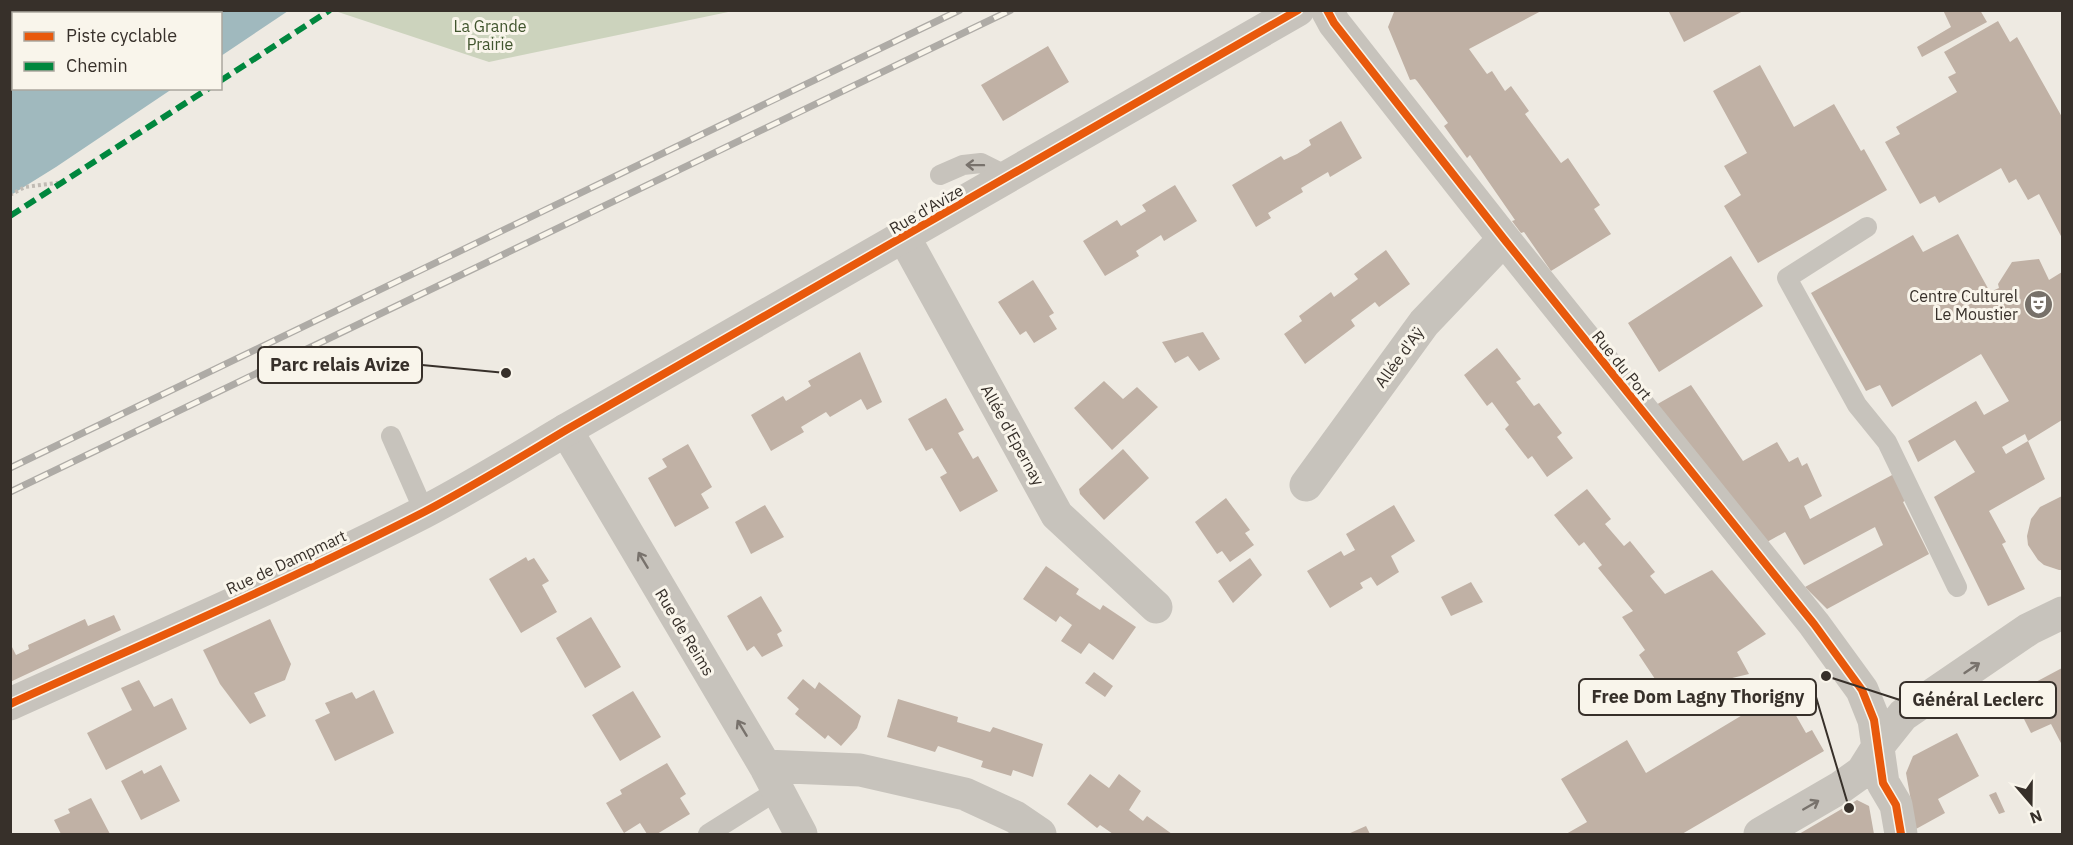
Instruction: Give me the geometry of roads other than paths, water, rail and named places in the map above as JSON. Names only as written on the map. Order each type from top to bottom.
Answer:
[{"type":"street","name":"Rue d'Avize","points":[[566,430],[1298,10]]},
{"type":"street","name":"Rue du Port","points":[[1327,10],[1334,23],[1503,238],[1837,655],[1862,690],[1874,720],[1883,783],[1896,806],[1900,834]]},
{"type":"street","name":"Allée d'Epernay","points":[[904,237],[1057,515],[1156,607]]},
{"type":"street","name":"Allée d'Aÿ","points":[[1306,485],[1424,323],[1503,238]]},
{"type":"street","name":"Rue de Dampmart","points":[[10,704],[290,576],[424,511],[495,473],[566,430]]},
{"type":"street","name":"Rue de Reims","points":[[566,430],[771,778],[801,834]]},
{"type":"street","points":[[1760,834],[1841,788],[1862,772],[1879,745],[1903,715],[2029,629],[2062,613]]},
{"type":"street","points":[[771,778],[860,770],[965,794],[1016,817],[1040,834]]},
{"type":"lane","points":[[940,175],[963,165],[981,163],[1009,177]]},
{"type":"lane","points":[[1867,227],[1787,278],[1857,405],[1887,442],[1957,587]]},
{"type":"lane","points":[[391,436],[424,511]]},
{"type":"lane","points":[[708,834],[771,778]]},
{"type":"water","points":[[11,10],[288,10],[222,55],[222,12],[12,12],[12,90],[171,90],[11,195]]},
{"type":"railway","points":[[10,468],[960,10]]},
{"type":"railway","points":[[10,492],[1011,10]]},
{"type":"place","name":"Centre Culturel Le Moustier","points":[[2039,305]]},
{"type":"place","name":"Parc relais Avize","points":[[506,373]]},
{"type":"place","name":"Général Leclerc","points":[[1826,676]]},
{"type":"place","name":"Free Dom Lagny Thorigny","points":[[1849,808]]},
{"type":"park label","name":"La Grande Prairie","points":[[490,35]]}]
